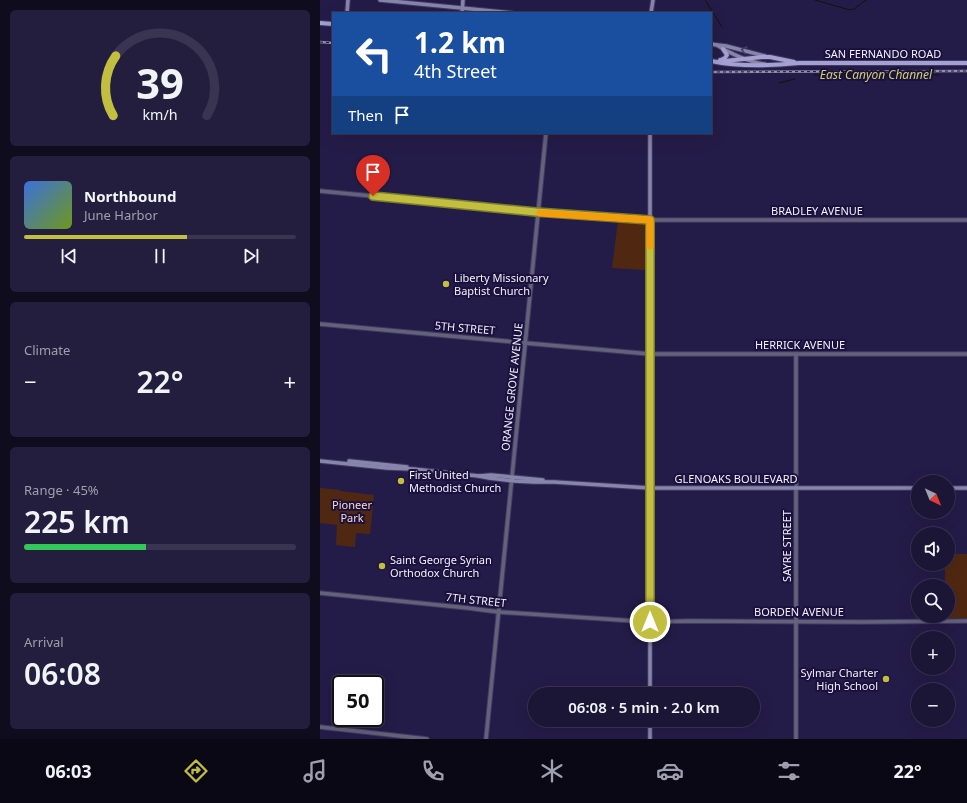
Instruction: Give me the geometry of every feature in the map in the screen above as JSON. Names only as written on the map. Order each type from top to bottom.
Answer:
[{"type":"main road","points":[[347,12],[348,0]]},
{"type":"main road","points":[[380,0],[502,12]]},
{"type":"main road","points":[[462,12],[463,0]]},
{"type":"main road","points":[[651,12],[653,0]]},
{"type":"main road","points":[[320,23],[332,24]]},
{"type":"main road","name":"SAN FERNANDO ROAD","points":[[712,44],[744,58],[761,63],[967,63]]},
{"type":"main road","name":"SAN FERNANDO ROAD","points":[[717,46],[726,46],[799,63]]},
{"type":"main road","points":[[720,60],[724,59],[727,55],[723,49]]},
{"type":"main road","points":[[712,61],[770,57]]},
{"type":"main road","points":[[712,61],[751,65],[791,64]]},
{"type":"main road","points":[[650,134],[650,687]]},
{"type":"main road","name":"GLENOAKS BOULEVARD","points":[[320,460],[387,468],[414,469],[479,476],[489,475],[534,482],[650,488],[911,488]]},
{"type":"main road","points":[[955,488],[967,488]]},
{"type":"main road","points":[[650,727],[650,739]]},
{"type":"street","name":"ORANGE GROVE AVENUE","points":[[486,739],[546,134]]},
{"type":"street","name":"BRADLEY AVENUE","points":[[320,191],[538,212],[650,220],[967,220]]},
{"type":"street","name":"5TH STREET","points":[[320,324],[632,353]]},
{"type":"street","name":"HERRICK AVENUE","points":[[632,353],[967,354]]},
{"type":"street","name":"SAYRE STREET","points":[[796,354],[796,739]]},
{"type":"street","name":"7TH STREET","points":[[320,593],[499,612],[631,620]]},
{"type":"street","name":"BORDEN AVENUE","points":[[631,620],[650,622],[967,621]]},
{"type":"street","points":[[320,727],[427,739]]},
{"type":"green space","points":[[618,221],[646,224],[645,270],[612,268]]},
{"type":"green space","name":"Pioneer Park","points":[[320,488],[374,495],[370,534],[356,533],[355,547],[336,545],[337,525],[320,523]]},
{"type":"green space","points":[[955,554],[967,554],[967,618],[955,618],[955,579],[945,579],[945,571],[955,571]]},
{"type":"waterway","name":"East Canyon Channel","points":[[705,0],[722,27]]},
{"type":"waterway","points":[[815,0],[850,10],[854,9],[866,0]]},
{"type":"waterway","name":"East Canyon Channel","points":[[814,75],[939,75]]},
{"type":"waterway","name":"East Canyon Channel","points":[[779,83],[795,79]]},
{"type":"railway","points":[[320,42],[332,43]]},
{"type":"railway","points":[[712,72],[967,71]]},
{"type":"slow traffic","points":[[540,213],[650,220],[650,246]]},
{"type":"place","name":"Liberty Missionary Baptist Church","points":[[446,284]]},
{"type":"place","name":"First United Methodist Church","points":[[401,481]]},
{"type":"place","name":"Saint George Syrian Orthodox Church","points":[[382,566]]},
{"type":"place","name":"Sylmar Charter High School","points":[[886,679]]},
{"type":"route","points":[[373,196],[536,212],[650,220],[650,622]]}]
